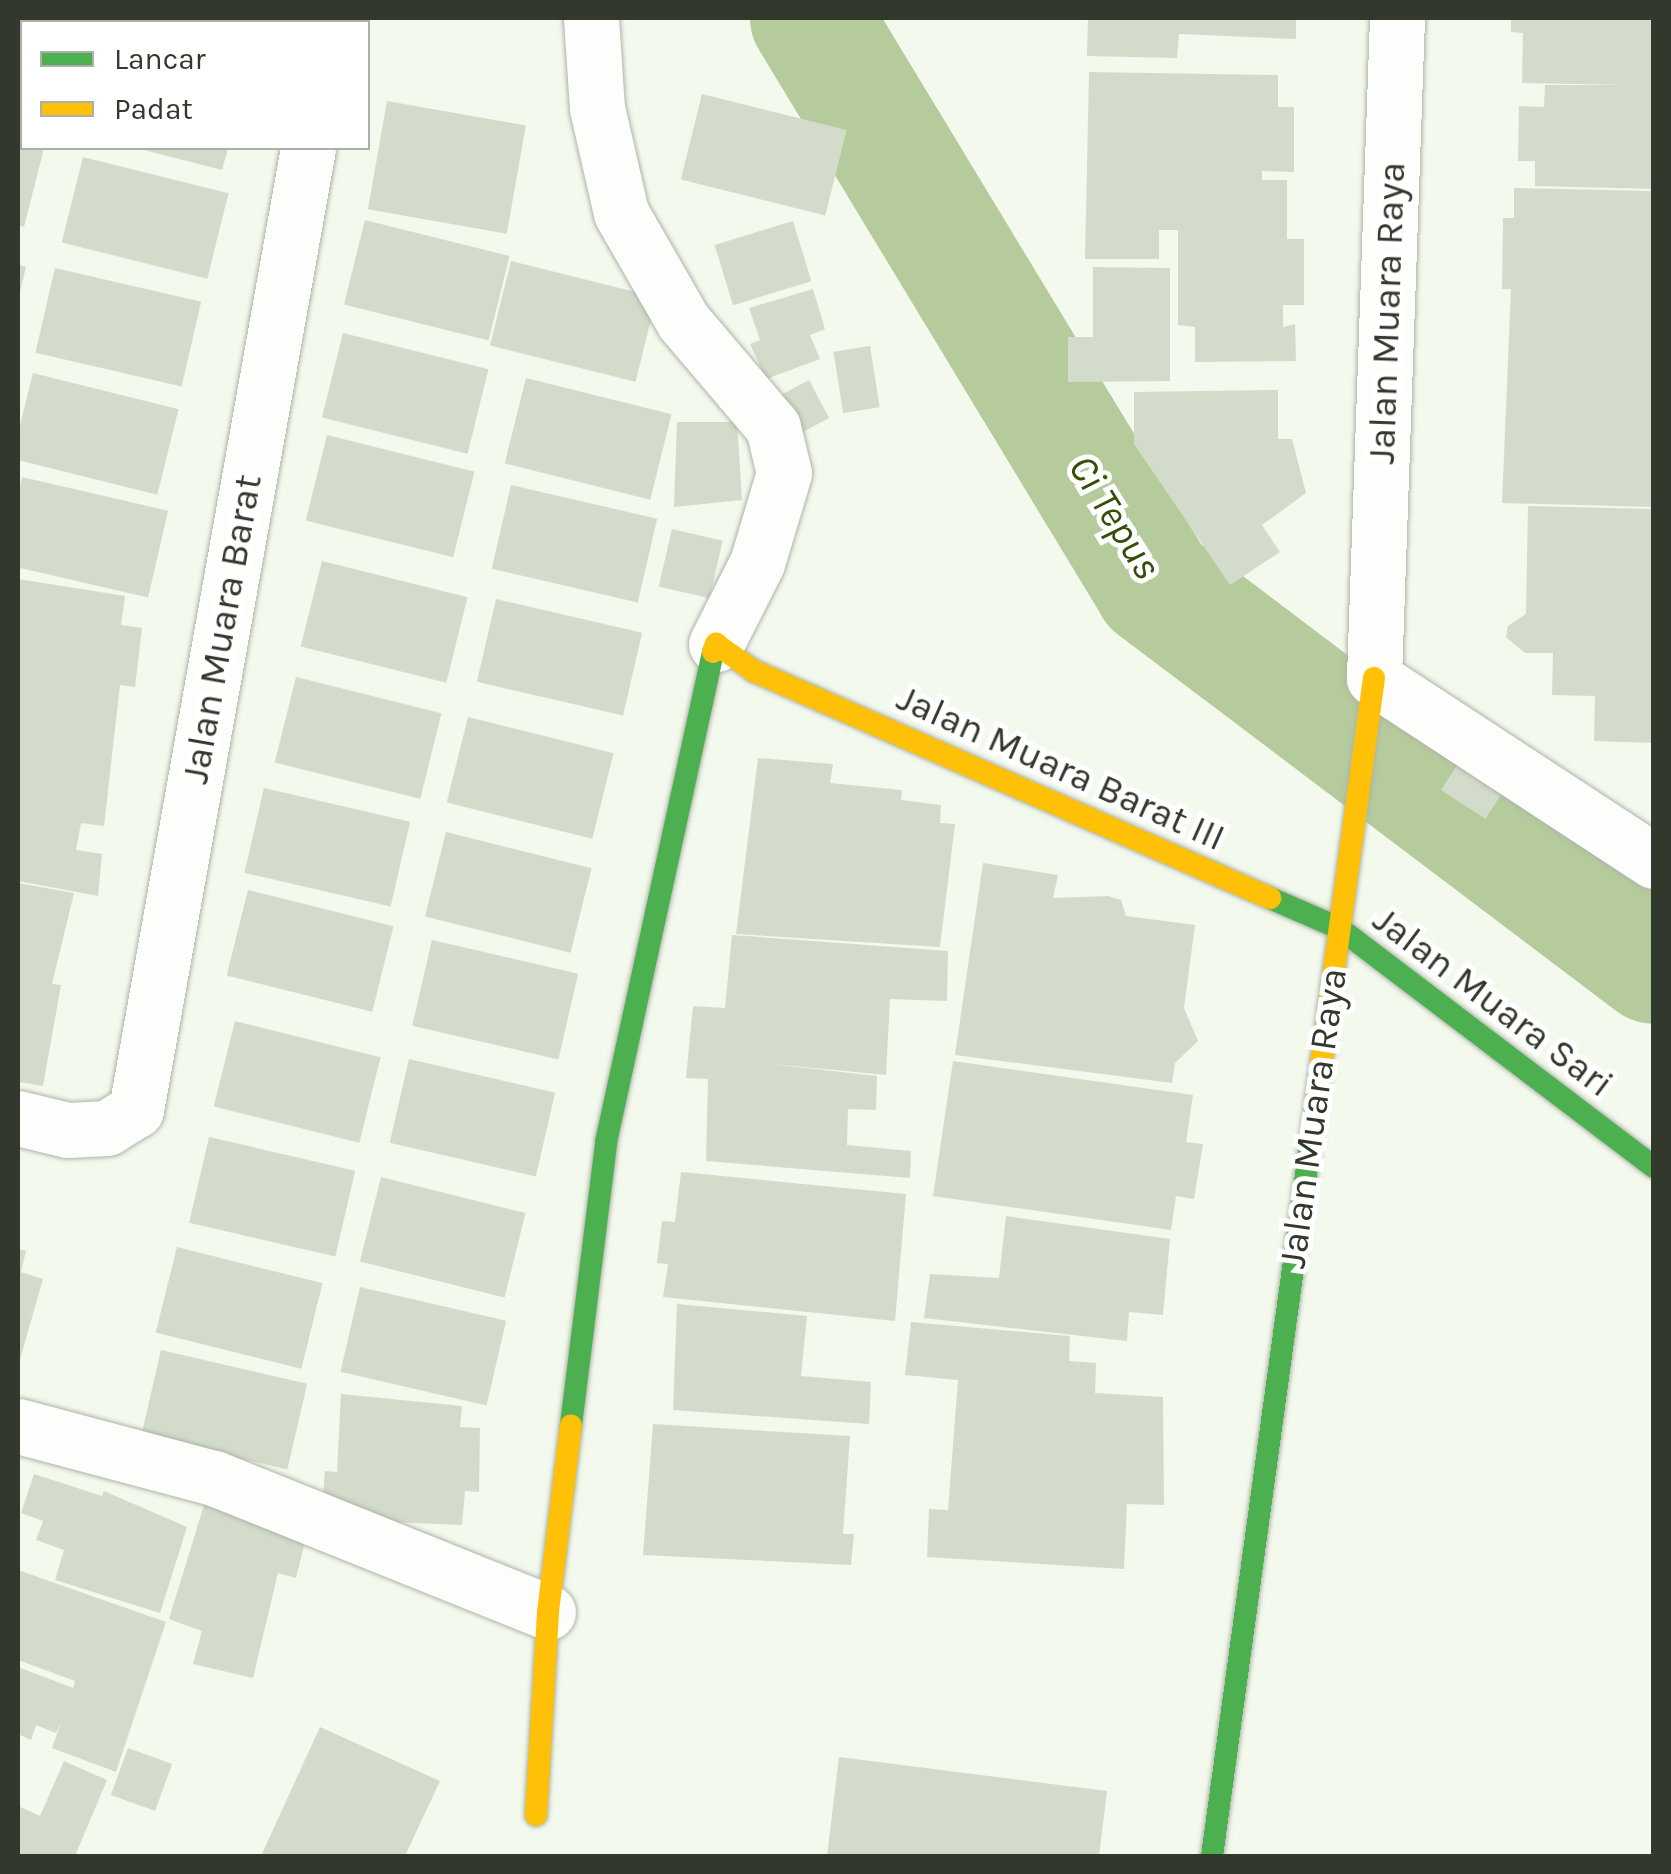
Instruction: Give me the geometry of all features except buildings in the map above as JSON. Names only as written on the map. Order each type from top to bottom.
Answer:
[{"type":"street","points":[[536,1815],[548,1612],[606,1142],[699,695],[735,658],[784,473],[772,428],[683,321],[621,213],[597,108],[592,18]]},
{"type":"street","name":"Jalan Muara Raya","points":[[1212,1856],[1371,702],[1397,18]]},
{"type":"street","name":"Jalan Muara Barat","points":[[18,1118],[68,1130],[107,1128],[136,1110],[308,150]]},
{"type":"street","name":"Jalan Muara Barat III","points":[[735,658],[1339,928]]},
{"type":"street","points":[[1371,702],[1654,861]]},
{"type":"street","name":"Jalan Muara Sari","points":[[1339,928],[1654,1167]]},
{"type":"street","points":[[18,1426],[214,1478],[548,1612]]},
{"type":"waterway","name":"Ci Tepus","points":[[811,18],[1155,586],[1654,963]]},
{"type":"traffic: fast","points":[[571,1425],[606,1142],[713,652]]},
{"type":"traffic: fast","points":[[1270,898],[1339,928],[1654,1167]]},
{"type":"traffic: fast","points":[[1212,1856],[1317,1094]]},
{"type":"traffic: slow","points":[[713,652],[716,644],[754,671],[1270,898]]},
{"type":"traffic: slow","points":[[1317,1094],[1374,678]]},
{"type":"traffic: slow","points":[[536,1815],[548,1612],[571,1425]]}]
